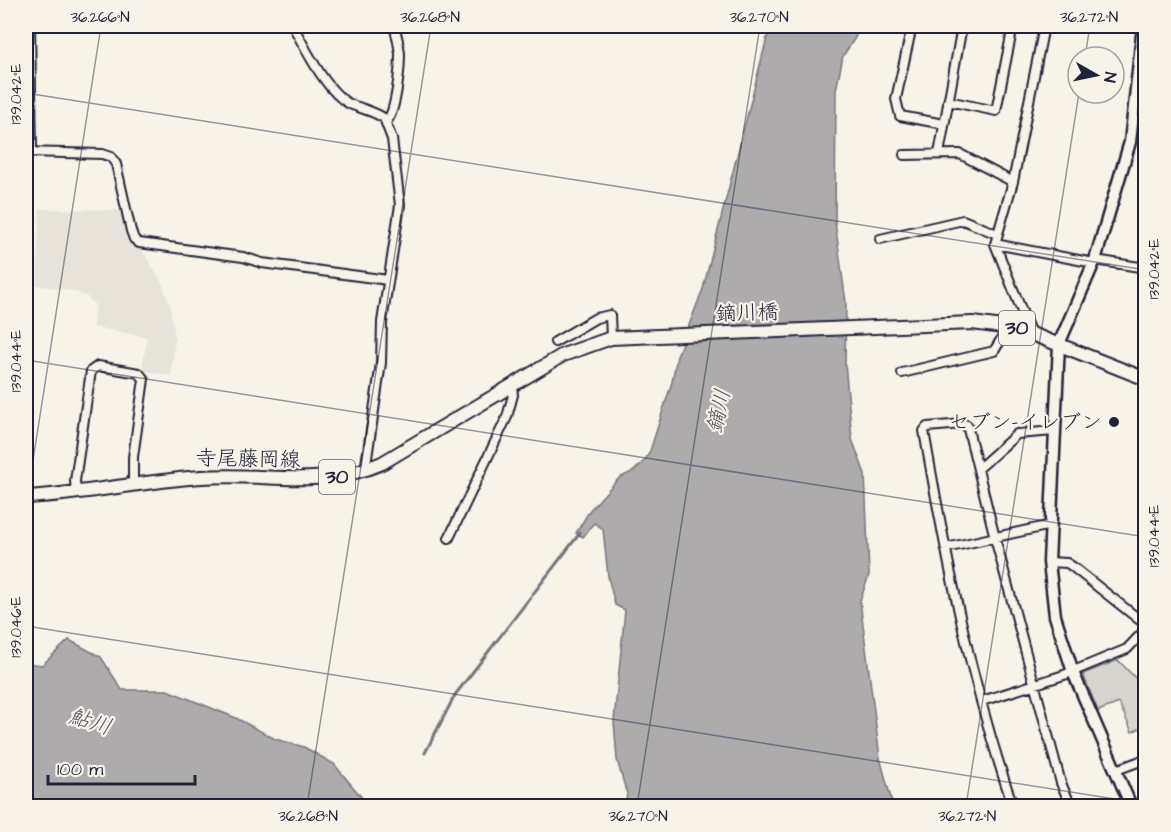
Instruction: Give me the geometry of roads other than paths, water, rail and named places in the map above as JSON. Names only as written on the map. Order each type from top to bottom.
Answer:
[{"type":"main road","name":"鏑川橋","points":[[613,338],[972,323],[1006,326]]},
{"type":"main road","name":"30","points":[[1006,326],[1146,378]]},
{"type":"main road","name":"寺尾藤岡線","points":[[26,497],[206,476],[317,479],[365,471],[563,355],[613,338]]},
{"type":"street","points":[[30,26],[29,152],[102,154],[111,157],[116,164],[131,231],[134,239],[139,243],[388,280]]},
{"type":"street","points":[[293,26],[337,95],[349,104],[372,111],[387,121],[392,139],[400,205],[382,322],[381,363],[365,471]]},
{"type":"street","points":[[387,121],[392,111],[399,68],[400,54],[394,26]]},
{"type":"street","points":[[912,26],[896,99],[900,116],[944,124]]},
{"type":"street","points":[[939,154],[962,26]]},
{"type":"street","points":[[948,101],[996,111],[1013,26]]},
{"type":"street","points":[[1031,334],[995,244],[1013,182],[1044,26]]},
{"type":"street","points":[[1131,807],[1073,672],[1054,616],[1049,562],[1059,344],[1094,262],[1130,142],[1143,26]]},
{"type":"street","points":[[904,156],[960,154],[1013,182]]},
{"type":"street","points":[[880,239],[963,220],[997,234]]},
{"type":"street","points":[[995,244],[1094,262],[1146,268]]},
{"type":"street","points":[[555,342],[597,318],[610,315],[613,338]]},
{"type":"street","points":[[902,373],[994,351],[1005,333],[1006,326]]},
{"type":"street","points":[[76,492],[75,481],[91,371],[98,366],[139,373],[144,379],[133,457],[133,485]]},
{"type":"street","points":[[448,538],[507,417],[513,395],[512,386]]},
{"type":"street","points":[[1013,807],[994,752],[962,625],[924,431],[927,427],[967,425],[1061,783],[1071,807]]},
{"type":"street","points":[[978,469],[1017,434],[1055,431]]},
{"type":"street","points":[[946,548],[1051,525]]},
{"type":"street","points":[[982,701],[1073,672],[1127,649],[1146,627],[1073,567],[1067,563],[1049,562]]},
{"type":"street","points":[[1116,770],[1146,759]]},
{"type":"water","name":"鏑川","points":[[770,26],[859,26],[855,38],[843,56],[836,90],[835,222],[846,303],[845,363],[852,439],[865,474],[869,575],[860,601],[880,758],[893,806],[625,806],[627,794],[617,760],[614,721],[625,610],[615,605],[608,576],[603,529],[594,523],[583,537],[576,533],[590,510],[619,478],[634,471],[650,451],[672,382],[677,356],[703,289]]},
{"type":"water","name":"鮎川","points":[[69,640],[101,657],[122,690],[167,690],[236,718],[275,739],[304,747],[334,764],[368,805],[373,806],[26,806],[26,663],[42,665]]},
{"type":"waterway","points":[[425,753],[455,695],[580,533]]},
{"type":"place","name":"セブン-イレブン","points":[[1114,422]]}]
